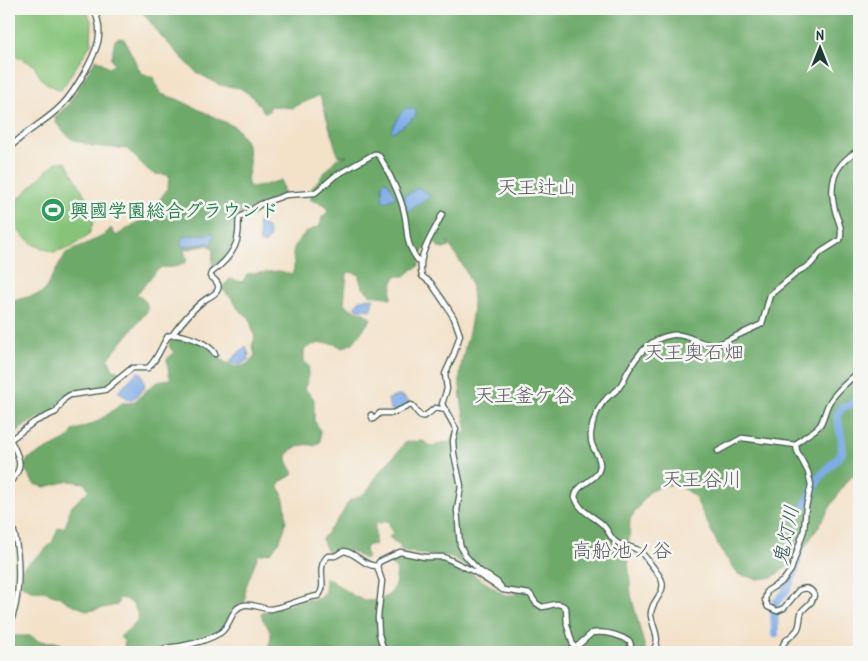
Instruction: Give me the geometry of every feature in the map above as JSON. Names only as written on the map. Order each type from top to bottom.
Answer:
[{"type":"street","points":[[9,149],[17,140],[63,105],[75,88],[96,52],[98,22],[94,9]]},
{"type":"street","points":[[651,652],[657,644],[651,612],[661,591],[662,582],[660,577],[642,554],[615,541],[603,525],[584,511],[575,498],[577,491],[595,477],[599,468],[600,461],[591,442],[592,426],[606,399],[619,388],[641,351],[649,345],[676,335],[717,346],[762,324],[770,295],[810,265],[821,252],[840,240],[842,233],[832,200],[833,179],[843,162],[859,150]]},
{"type":"street","points":[[173,334],[188,315],[206,298],[216,292],[218,283],[210,276],[225,261],[233,249],[238,238],[239,218],[261,204],[286,195],[315,193],[335,176],[377,154],[398,196],[405,216],[406,236],[409,247],[420,263],[422,276],[431,283],[444,302],[454,318],[460,335],[458,345],[445,374],[447,389],[442,404],[456,429],[453,440],[461,486],[457,510],[460,545],[468,559],[480,571],[497,582],[503,590]]},
{"type":"street","points":[[420,263],[424,250],[442,214]]},
{"type":"street","points":[[9,483],[18,472],[20,466],[18,455],[9,438],[34,422],[56,412],[64,399],[70,395],[105,390],[132,368],[148,368],[159,357],[161,346],[168,336],[173,334],[179,334],[205,344],[215,354]]},
{"type":"street","points":[[796,445],[804,436],[816,429],[821,423],[830,402],[845,384],[859,372]]},
{"type":"street","points":[[371,415],[373,419],[380,413],[394,413],[411,405],[419,416],[422,417],[427,416],[435,408],[447,411]]},
{"type":"street","points":[[718,451],[742,438],[796,445]]},
{"type":"street","points":[[783,652],[782,645],[796,631],[802,612],[812,602],[814,595],[811,589],[799,590],[781,610],[772,610],[768,607],[765,600],[767,591],[783,581],[791,570],[804,530],[806,507],[811,485],[808,472],[797,451],[796,445]]},
{"type":"street","points":[[9,518],[13,529],[19,576],[14,612],[9,624]]},
{"type":"street","points":[[160,652],[167,647],[179,647],[216,635],[226,628],[235,609],[243,605],[247,604],[264,609],[318,596],[322,591],[321,568],[327,556],[335,556],[341,552],[347,552],[367,564],[378,566]]},
{"type":"street","points":[[384,652],[379,634],[378,617],[382,581],[378,566],[379,562],[400,552],[424,557],[444,557],[475,572],[503,590],[530,594],[536,603],[542,607],[556,603],[561,604],[566,608],[567,625],[575,651]]},
{"type":"street","points":[[575,651],[592,632],[606,632],[622,637],[630,642],[632,652]]},
{"type":"green space","points":[[9,9],[86,9],[92,23],[91,44],[61,90],[44,81],[34,65],[9,52]]},
{"type":"green space","points":[[140,9],[859,9],[859,471],[845,483],[795,561],[773,577],[757,579],[738,574],[721,551],[695,497],[679,485],[664,485],[649,492],[630,519],[628,560],[631,595],[646,652],[267,652],[271,633],[261,613],[303,600],[320,598],[324,594],[325,577],[363,600],[370,601],[384,598],[393,590],[397,570],[389,563],[379,565],[397,555],[403,554],[422,559],[444,559],[456,564],[505,595],[521,595],[505,589],[449,556],[427,555],[401,550],[400,546],[389,537],[393,533],[388,521],[375,524],[375,544],[366,546],[365,551],[368,558],[364,559],[346,550],[336,555],[329,555],[322,539],[342,514],[349,501],[367,491],[379,472],[405,442],[423,441],[430,446],[435,446],[451,442],[458,431],[463,434],[467,431],[461,398],[460,377],[472,317],[473,293],[465,271],[447,241],[449,247],[444,249],[439,248],[436,243],[423,250],[418,267],[405,276],[396,276],[392,285],[391,299],[371,295],[362,287],[358,274],[347,273],[344,303],[371,319],[353,343],[342,348],[328,343],[318,344],[304,350],[304,361],[309,367],[304,388],[314,399],[314,420],[320,431],[320,442],[315,446],[298,446],[288,454],[287,460],[294,474],[278,485],[286,510],[284,529],[280,540],[272,552],[258,555],[245,589],[245,602],[231,612],[228,623],[222,630],[179,645],[165,646],[160,650],[125,652],[124,641],[120,637],[139,620],[131,602],[119,598],[117,605],[88,611],[58,596],[40,590],[31,590],[22,585],[22,568],[44,551],[53,541],[58,528],[65,527],[69,516],[69,509],[89,490],[85,483],[69,481],[45,487],[34,484],[24,467],[28,459],[69,438],[73,431],[94,423],[122,403],[132,403],[158,382],[171,379],[167,359],[174,353],[169,346],[172,335],[203,344],[230,365],[236,367],[248,363],[255,355],[252,345],[255,338],[249,317],[238,309],[233,300],[221,288],[230,279],[243,282],[247,274],[279,271],[292,274],[294,266],[293,254],[296,244],[306,232],[320,226],[322,217],[328,212],[326,205],[311,200],[311,189],[336,159],[347,156],[338,156],[320,95],[292,108],[271,106],[268,112],[264,112],[253,97],[240,88],[220,85],[196,72],[162,37]]},
{"type":"green space","points":[[119,38],[124,39],[141,73],[153,77],[161,94],[177,99],[235,127],[248,147],[250,167],[247,179],[249,187],[262,186],[281,180],[284,194],[239,215],[234,245],[224,259],[212,270],[213,249],[208,245],[184,250],[187,261],[182,265],[162,267],[156,271],[137,294],[146,302],[148,310],[108,359],[113,370],[123,372],[103,388],[70,394],[55,411],[30,422],[11,436],[9,430],[9,302],[43,293],[66,253],[103,236],[111,228],[116,236],[150,214],[168,188],[169,175],[154,174],[127,149],[92,146],[70,138],[56,123],[55,117],[68,105],[96,59],[108,68],[115,65],[111,58],[115,40]]},
{"type":"green space","name":"興國学園総合グラウンド","points":[[56,162],[66,162],[96,215],[89,234],[72,247],[53,252],[34,245],[19,232],[14,216],[13,204]]},
{"type":"green space","points":[[9,636],[31,636],[38,641],[55,642],[62,644],[71,652],[9,652]]},
{"type":"water","points":[[406,108],[416,110],[416,116],[392,132],[391,130],[402,111]]},
{"type":"water","points":[[385,181],[388,182],[396,197],[385,202],[383,201],[382,185]]},
{"type":"water","points":[[418,188],[428,193],[430,197],[408,212],[403,197]]},
{"type":"water","points":[[258,221],[268,229],[270,237],[265,244],[260,242]]},
{"type":"water","points":[[213,233],[211,245],[208,243],[182,246],[181,240],[184,237]]},
{"type":"water","points":[[374,299],[372,310],[357,309],[356,305],[360,300]]},
{"type":"water","points":[[246,346],[249,355],[248,360],[240,365],[230,363],[230,361]]},
{"type":"water","points":[[137,372],[142,373],[145,388],[131,401],[118,391]]},
{"type":"water","points":[[401,395],[410,404],[395,411],[390,409],[388,399]]},
{"type":"waterway","name":"鬼灯川","points":[[806,505],[819,478],[842,453],[842,441],[837,415],[842,408],[859,400]]},
{"type":"waterway","name":"鬼灯川","points":[[775,634],[774,605],[789,586],[796,567],[799,551]]},
{"type":"place","name":"興國学園総合グラウンド","points":[[53,210]]},
{"type":"district","name":"天王辻山","points":[[537,186]]},
{"type":"district","name":"天王奥石畑","points":[[694,351]]},
{"type":"district","name":"天王釜ケ谷","points":[[524,394]]},
{"type":"district","name":"天王谷川","points":[[702,478]]},
{"type":"district","name":"高船池ノ谷","points":[[622,549]]}]
